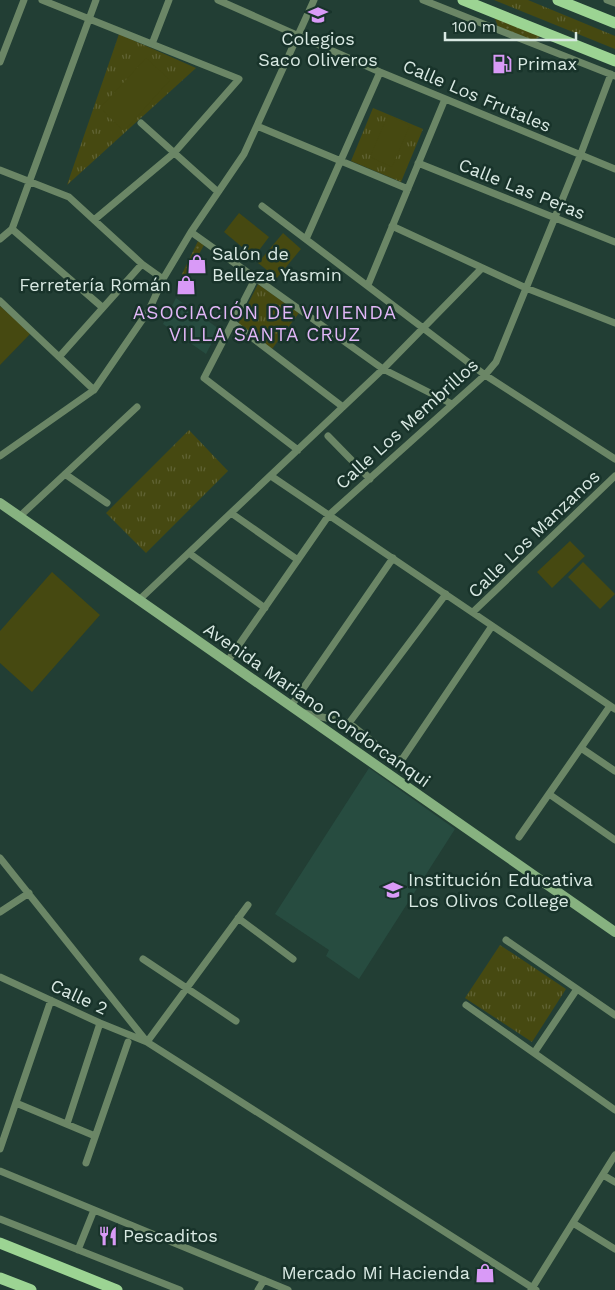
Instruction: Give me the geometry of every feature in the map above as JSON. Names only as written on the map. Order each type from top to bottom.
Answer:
[{"type":"main road","points":[[463,0],[615,61]]},
{"type":"main road","points":[[558,0],[615,23]]},
{"type":"main road","points":[[0,1243],[117,1290]]},
{"type":"main road","points":[[0,1278],[31,1290]]},
{"type":"street","points":[[0,62],[24,0]]},
{"type":"street","points":[[42,0],[239,79],[174,153],[94,220]]},
{"type":"street","points":[[0,240],[12,229],[96,0]]},
{"type":"street","points":[[152,44],[169,0]]},
{"type":"street","name":"Calle Los Frutales","points":[[218,0],[380,72],[615,169]]},
{"type":"street","points":[[0,456],[94,390],[150,310],[163,279],[191,232],[244,154],[314,0]]},
{"type":"street","points":[[423,0],[613,75]]},
{"type":"street","points":[[607,0],[615,3]]},
{"type":"street","points":[[306,240],[380,72]]},
{"type":"street","name":"Calle Los Membrillos","points":[[227,662],[329,515],[485,375],[496,362],[613,75]]},
{"type":"street","points":[[368,285],[445,99]]},
{"type":"street","points":[[140,123],[218,192]]},
{"type":"street","points":[[257,126],[408,189]]},
{"type":"street","name":"Calle Las Peras","points":[[418,163],[615,242]]},
{"type":"street","points":[[0,170],[69,198],[142,264],[163,279]]},
{"type":"street","points":[[262,206],[485,375],[615,459]]},
{"type":"street","points":[[392,226],[526,288],[615,323]]},
{"type":"street","points":[[12,229],[102,307]]},
{"type":"street","points":[[191,232],[383,369],[452,404]]},
{"type":"street","points":[[59,357],[142,264]]},
{"type":"street","points":[[139,600],[383,369],[482,268]]},
{"type":"street","points":[[256,277],[204,378],[298,450]]},
{"type":"street","points":[[0,301],[94,390]]},
{"type":"street","points":[[233,323],[343,407]]},
{"type":"street","points":[[19,516],[137,407]]},
{"type":"street","points":[[328,436],[370,479]]},
{"type":"street","points":[[65,474],[107,503]]},
{"type":"street","points":[[272,476],[613,707],[581,748],[519,837]]},
{"type":"street","name":"Calle Los Manzanos","points":[[473,612],[615,476]]},
{"type":"street","name":"Avenida Mariano Condorcanqui","points":[[0,503],[615,932]]},
{"type":"street","points":[[231,513],[298,560]]},
{"type":"street","points":[[189,553],[265,608]]},
{"type":"street","points":[[393,558],[295,709],[348,723],[394,760],[403,758],[492,626]]},
{"type":"street","points":[[348,723],[446,594]]},
{"type":"street","points":[[581,748],[615,771]]},
{"type":"street","points":[[549,794],[615,840]]},
{"type":"street","points":[[0,858],[147,1042],[533,1289],[615,1155]]},
{"type":"street","points":[[0,912],[29,893]]},
{"type":"street","points":[[147,1042],[248,906]]},
{"type":"street","points":[[238,918],[293,959]]},
{"type":"street","points":[[506,940],[615,1015]]},
{"type":"street","points":[[143,959],[236,1021]]},
{"type":"street","name":"Calle 2","points":[[0,977],[100,1023],[147,1042]]},
{"type":"street","points":[[534,1053],[577,989]]},
{"type":"street","points":[[0,1149],[51,1000]]},
{"type":"street","points":[[466,1005],[615,1110]]},
{"type":"street","points":[[67,1124],[100,1023]]},
{"type":"street","points":[[86,1163],[128,1042]]},
{"type":"street","points":[[16,1103],[95,1136]]},
{"type":"street","points":[[0,1170],[288,1290]]},
{"type":"street","points":[[603,1175],[615,1182]]},
{"type":"street","points":[[78,1250],[94,1210]]},
{"type":"street","points":[[0,1218],[180,1290]]},
{"type":"street","points":[[572,1223],[615,1249]]},
{"type":"street","points":[[258,1290],[264,1280]]},
{"type":"shaded area","points":[[176,298],[219,329],[206,354],[163,324]]},
{"type":"shaded area","points":[[369,768],[455,829],[359,979],[326,956],[329,950],[275,914]]},
{"type":"green space","points":[[494,0],[528,0],[615,36],[615,49]]},
{"type":"green space","points":[[494,16],[543,35],[533,41],[498,27]]},
{"type":"green space","points":[[119,34],[196,68],[67,185]]},
{"type":"green space","points":[[146,58],[170,80],[124,131],[100,108]]},
{"type":"green space","points":[[373,108],[423,129],[401,182],[351,161]]},
{"type":"green space","points":[[388,115],[410,125],[392,167],[370,157]]},
{"type":"green space","points":[[239,213],[269,237],[254,257],[224,232]]},
{"type":"green space","points":[[283,233],[301,249],[277,278],[258,263]]},
{"type":"green space","points":[[198,241],[204,245],[186,278],[182,274]]},
{"type":"green space","points":[[258,284],[299,313],[272,349],[238,324]]},
{"type":"green space","points":[[0,306],[31,333],[0,365]]},
{"type":"green space","points":[[189,430],[228,471],[146,553],[106,513]]},
{"type":"green space","points":[[570,541],[585,556],[552,588],[537,572]]},
{"type":"green space","points":[[583,562],[615,594],[600,609],[568,577]]},
{"type":"green space","points":[[52,572],[100,615],[32,692],[0,663],[0,631]]},
{"type":"green space","points":[[500,945],[566,989],[532,1042],[465,998]]},
{"type":"place","name":"Colegios Saco Oliveros","points":[[318,15]]},
{"type":"place","name":"Primax","points":[[502,64]]},
{"type":"place","name":"Salón de Belleza Yasmin","points":[[197,264]]},
{"type":"place","name":"Ferretería Román","points":[[186,285]]},
{"type":"place","name":"Institución Educativa Los Olivos College","points":[[393,890]]},
{"type":"place","name":"Pescaditos","points":[[108,1236]]},
{"type":"place","name":"Mercado Mi Hacienda","points":[[485,1273]]},
{"type":"district","name":"ASOCIACIÓN DE VIVIENDA VILLA SANTA CRUZ","points":[[265,323]]}]
